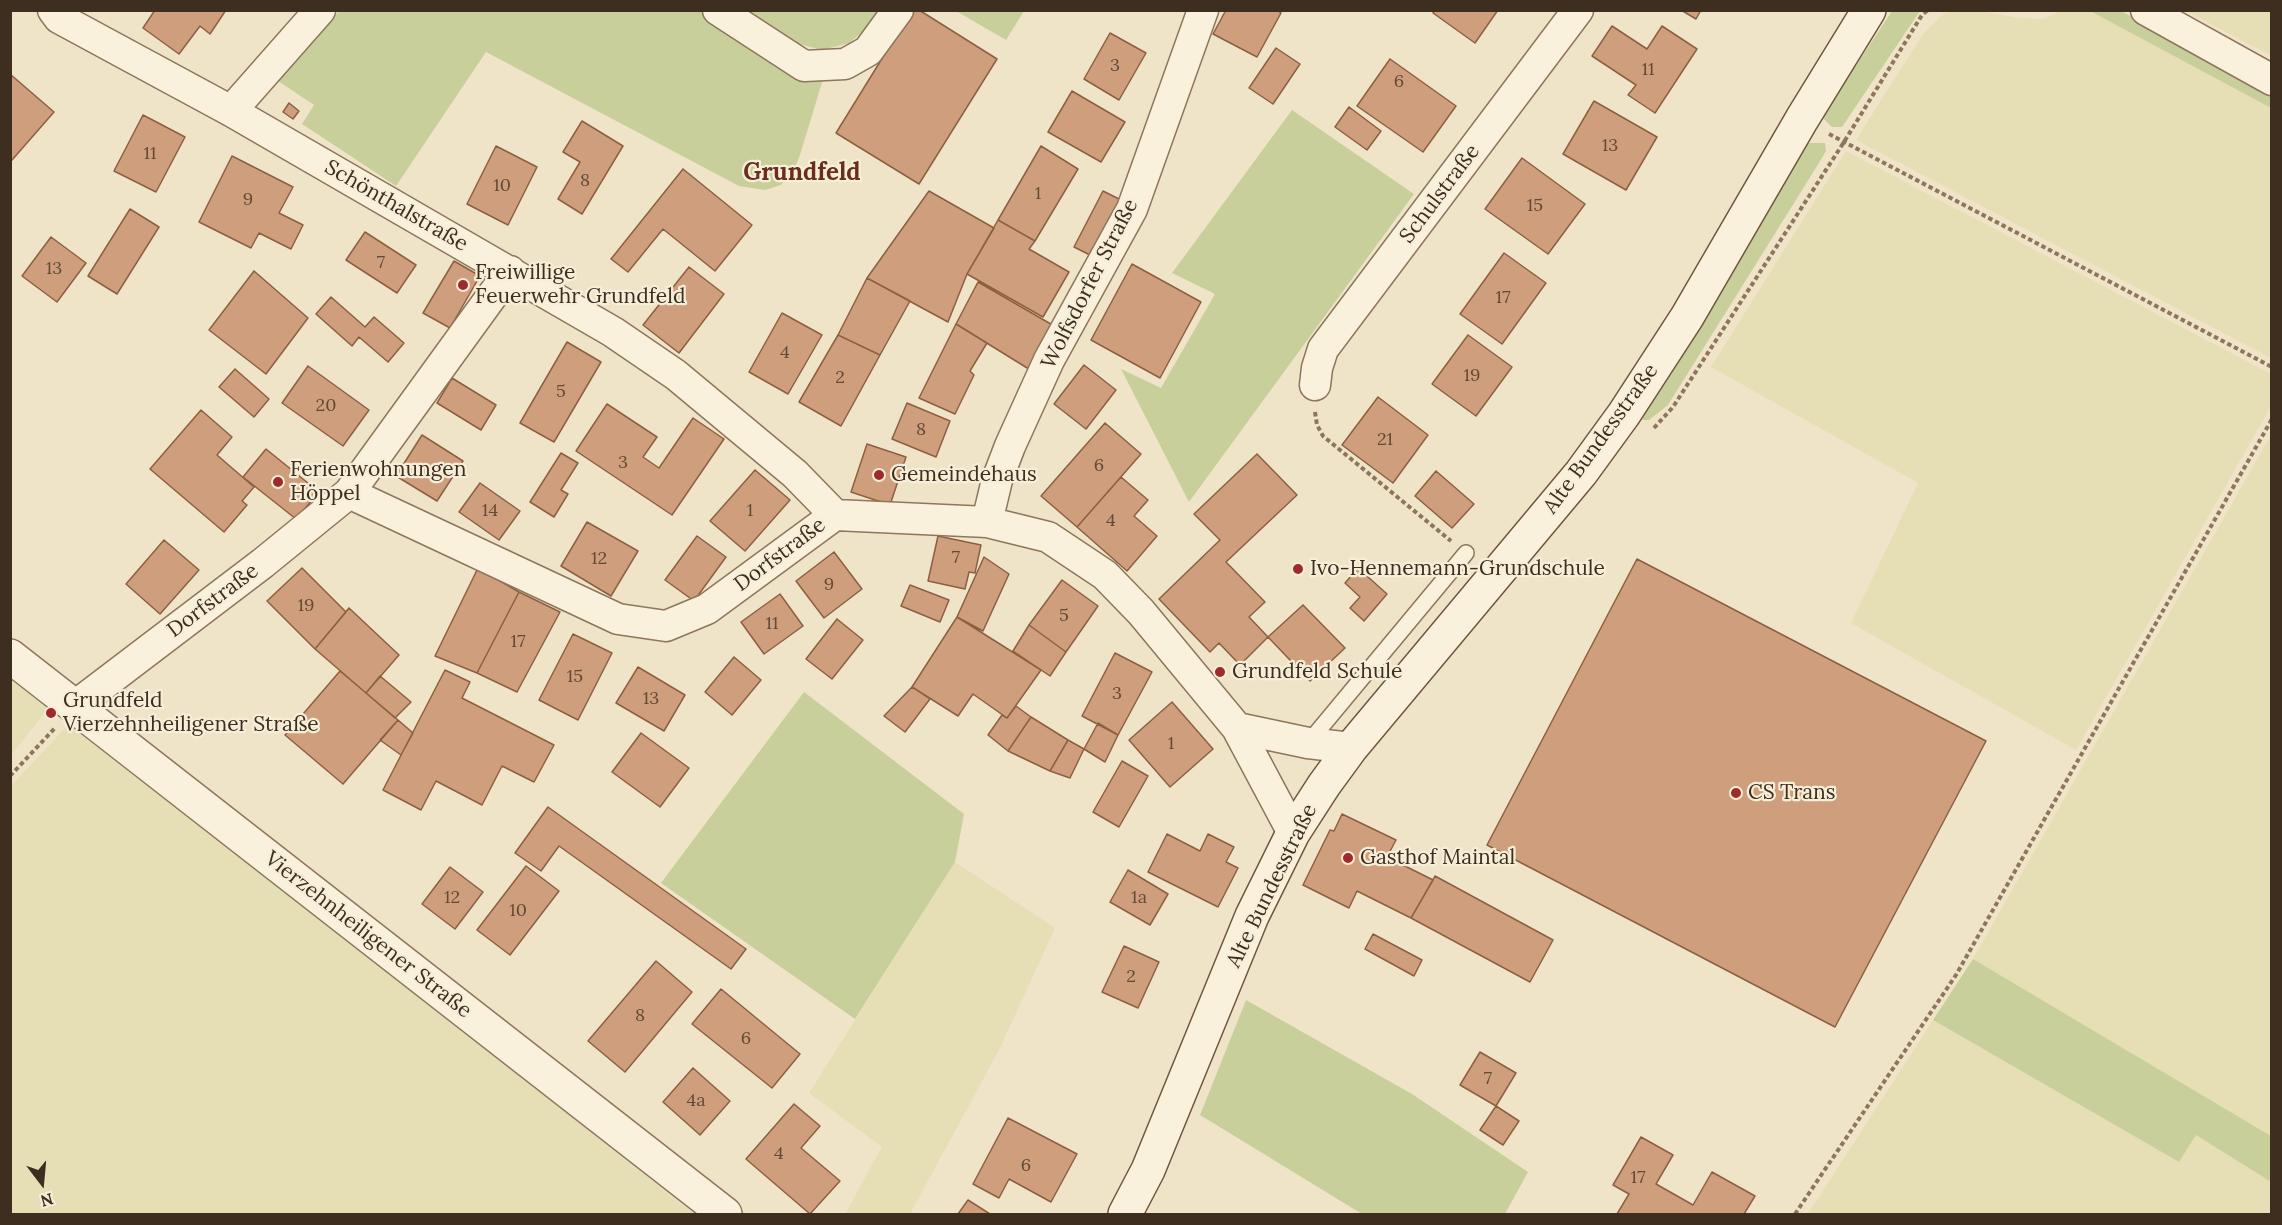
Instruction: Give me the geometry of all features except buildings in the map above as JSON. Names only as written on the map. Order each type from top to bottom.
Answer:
[{"type":"main road","name":"Alte Bundesstraße","points":[[1125,1215],[1148,1170],[1252,916],[1293,833],[1324,784],[1351,748],[1581,473],[1687,317],[1802,119],[1869,10]]},
{"type":"main road","name":"Vierzehnheiligener Straße","points":[[10,656],[725,1215]]},
{"type":"street","name":"Schönthalstraße","points":[[53,10],[59,18],[231,111],[613,332],[676,375],[795,474],[835,515]]},
{"type":"street","points":[[231,111],[320,10]]},
{"type":"street","points":[[718,10],[804,66],[845,64],[868,51],[898,10]]},
{"type":"street","name":"Wolfsdorfer Straße","points":[[987,522],[996,480],[1049,360],[1131,209],[1203,10]]},
{"type":"street","name":"Schulstraße","points":[[1315,384],[1323,349],[1578,10]]},
{"type":"street","points":[[2146,10],[2271,80]]},
{"type":"street","name":"Dorfstraße","points":[[75,706],[264,563],[349,493],[510,271]]},
{"type":"street","name":"Dorfstraße","points":[[349,493],[618,619],[666,626],[707,609],[835,515],[987,522],[1048,537],[1105,575],[1141,612],[1237,728],[1293,833]]},
{"type":"street","points":[[1237,728],[1308,743],[1351,748]]},
{"type":"lane","points":[[1308,743],[1466,553]]},
{"type":"path","points":[[1652,429],[1673,407],[1844,142],[1922,15],[1929,10]]},
{"type":"path","points":[[1844,142],[2271,366]]},
{"type":"path","points":[[1315,384],[1314,414],[1323,436],[1466,553]]},
{"type":"path","points":[[1796,1215],[1956,975],[2271,418]]},
{"type":"path","points":[[10,776],[75,706]]},
{"type":"shaded area","points":[[1960,10],[2044,19],[2061,11],[2090,11],[2271,108],[2271,358],[1856,140],[1923,34],[1945,13]]},
{"type":"shaded area","points":[[2186,11],[2271,11],[2271,55],[2252,46]]},
{"type":"shaded area","points":[[1846,151],[2271,374],[2271,406],[2076,750],[1851,623],[1918,483],[1711,367]]},
{"type":"shaded area","points":[[2271,435],[2271,1136],[1973,959]]},
{"type":"shaded area","points":[[11,680],[48,709],[11,755]]},
{"type":"shaded area","points":[[68,725],[346,938],[694,1214],[11,1214],[10,787]]},
{"type":"shaded area","points":[[955,862],[1055,928],[1000,1048],[910,1214],[845,1214],[882,1147],[809,1093]]},
{"type":"shaded area","points":[[1933,1020],[2179,1162],[2196,1135],[2271,1182],[2271,1214],[1808,1214]]},
{"type":"green space","points":[[340,10],[701,11],[800,70],[823,79],[793,172],[781,185],[765,190],[739,186],[486,52],[396,186],[302,124],[314,105],[278,81]]},
{"type":"green space","points":[[740,11],[882,11],[873,23],[849,43],[822,50],[795,43]]},
{"type":"green space","points":[[956,11],[1024,11],[1006,40]]},
{"type":"green space","points":[[1892,11],[1920,11],[1842,127],[1832,127],[1822,117]]},
{"type":"green space","points":[[2090,11],[2121,11],[2271,89],[2271,108]]},
{"type":"green space","points":[[1292,110],[1414,194],[1189,502],[1121,369],[1161,388],[1215,294],[1172,273]]},
{"type":"green space","points":[[1807,143],[1825,143],[1826,151],[1668,405],[1649,420],[1642,420],[1652,397]]},
{"type":"green space","points":[[804,692],[964,814],[955,862],[855,1019],[661,883]]},
{"type":"green space","points":[[1973,959],[2271,1136],[2271,1182],[2196,1135],[2179,1162],[1933,1020]]},
{"type":"green space","points":[[1246,1000],[1412,1094],[1528,1172],[1505,1214],[1362,1214],[1200,1115]]},
{"type":"place","name":"Freiwillige Feuerwehr Grundfeld","points":[[463,285]]},
{"type":"place","name":"Gemeindehaus","points":[[879,475]]},
{"type":"place","name":"Ferienwohnungen Höppel","points":[[278,482]]},
{"type":"place","name":"Ivo-Hennemann-Grundschule","points":[[1298,569]]},
{"type":"place","name":"Grundfeld Schule","points":[[1220,672]]},
{"type":"place","name":"Grundfeld Vierzehnheiligener Straße","points":[[51,713]]},
{"type":"place","name":"CS Trans","points":[[1736,793]]},
{"type":"place","name":"Gasthof Maintal","points":[[1348,858]]},
{"type":"district","name":"Grundfeld","points":[[802,173]]}]
